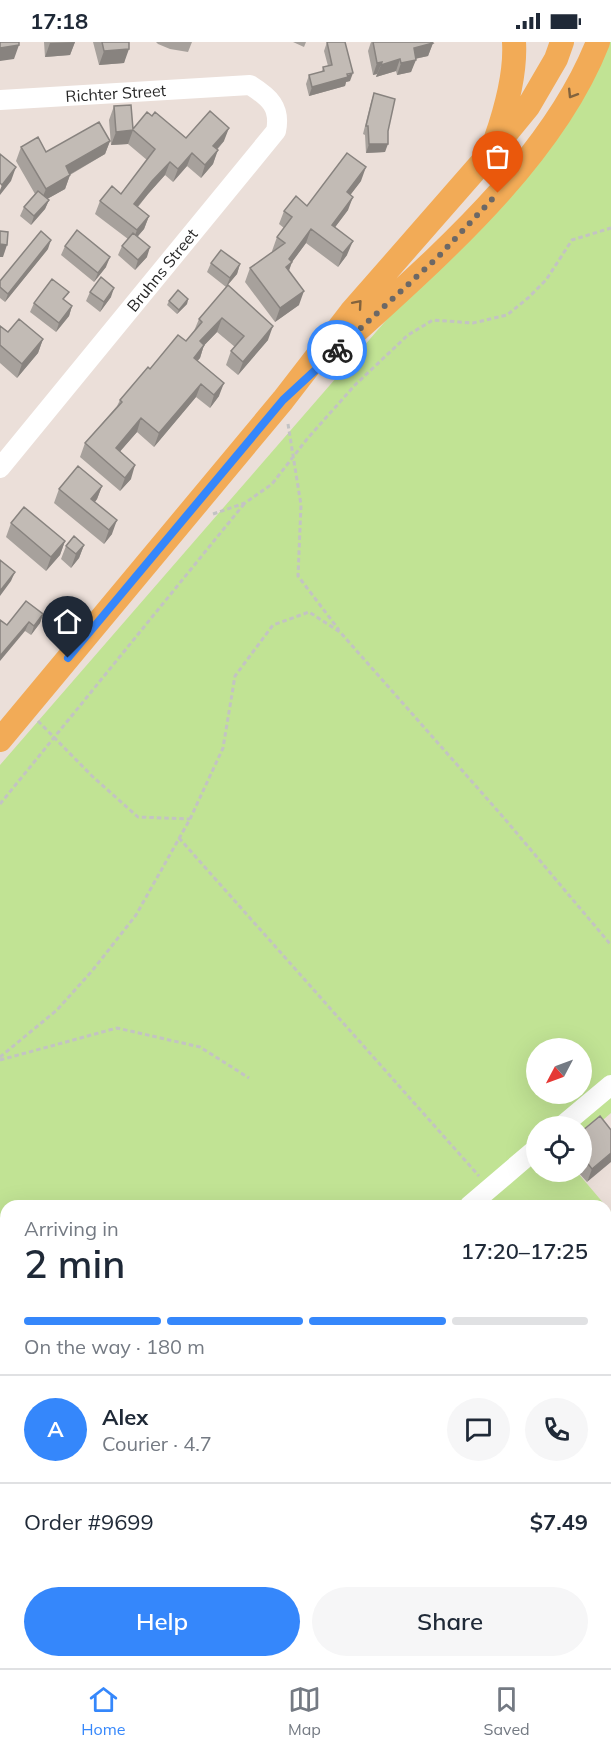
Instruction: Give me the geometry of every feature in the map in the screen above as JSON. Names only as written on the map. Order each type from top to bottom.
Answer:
[{"type":"main road","points":[[491,152],[505,111],[515,52],[514,42]]},
{"type":"main road","points":[[0,740],[283,400],[351,312],[528,107],[562,42]]},
{"type":"main road","points":[[283,400],[438,257],[486,207],[534,150],[561,112],[580,82],[598,42]]},
{"type":"street","name":"Richter Street","points":[[0,100],[231,85]]},
{"type":"street","name":"Bruhns Street","points":[[0,468],[276,131],[278,121],[274,106],[265,94],[250,85],[231,85]]},
{"type":"street","points":[[574,1116],[611,1085]]},
{"type":"street","points":[[476,1200],[526,1157]]},
{"type":"path","points":[[0,804],[53,736],[245,503],[272,484],[355,385],[408,335],[433,320],[473,323],[507,315],[546,280],[572,240],[611,228]]},
{"type":"path","points":[[283,400],[301,505],[298,576],[340,632],[504,818],[611,945]]},
{"type":"path","points":[[211,515],[245,503]]},
{"type":"path","points":[[0,1059],[57,1010],[92,971],[136,915],[190,819],[223,748],[235,676],[273,625],[309,612],[340,632]]},
{"type":"path","points":[[26,709],[92,776],[138,817],[190,819]]},
{"type":"path","points":[[179,838],[490,1188]]},
{"type":"path","points":[[0,1059],[117,1028],[200,1047],[249,1078]]},
{"type":"green space","points":[[598,42],[611,42],[611,1113],[592,1129],[592,1116],[526,1116],[526,1182],[586,1182],[601,1200],[0,1200],[0,765],[534,150]]},
{"type":"building","points":[[0,42],[19,42],[19,45],[0,48]]},
{"type":"building","points":[[102,42],[129,42],[129,49],[104,51]]},
{"type":"building","points":[[327,42],[345,42],[353,73],[347,74],[348,77],[312,87],[309,75],[324,71],[323,67],[332,65]]},
{"type":"building","points":[[373,42],[433,43],[414,48],[416,60],[401,63],[400,59],[381,65],[382,62],[377,63]]},
{"type":"building","points":[[374,93],[395,99],[388,131],[388,144],[369,144],[368,126],[366,126]]},
{"type":"building","points":[[131,105],[133,129],[147,112],[152,116],[155,112],[186,138],[210,111],[229,128],[213,146],[218,150],[205,165],[192,153],[178,169],[170,162],[152,181],[134,204],[149,216],[137,230],[100,201],[112,186],[121,194],[155,149],[133,130],[116,132],[114,106]]},
{"type":"building","points":[[99,122],[110,141],[66,166],[70,175],[46,189],[21,147],[38,137],[46,152]]},
{"type":"building","points":[[347,153],[366,167],[347,192],[353,197],[332,225],[353,241],[343,253],[311,229],[289,259],[292,262],[286,267],[304,291],[280,308],[250,268],[285,243],[277,237],[292,217],[284,211],[296,196],[307,206]]},
{"type":"building","points":[[0,154],[16,167],[2,185],[0,183]]},
{"type":"building","points":[[38,191],[49,200],[34,216],[24,207]]},
{"type":"building","points":[[77,230],[110,257],[98,273],[65,246]]},
{"type":"building","points":[[0,231],[8,232],[7,245],[0,244]]},
{"type":"building","points":[[41,231],[51,240],[8,294],[0,287],[0,281]]},
{"type":"building","points":[[133,233],[150,247],[138,260],[122,246]]},
{"type":"building","points":[[221,250],[240,264],[230,278],[211,263]]},
{"type":"building","points":[[101,277],[114,288],[104,302],[90,292]]},
{"type":"building","points":[[52,279],[69,292],[63,299],[72,306],[59,323],[34,303]]},
{"type":"building","points":[[228,285],[273,326],[243,362],[231,351],[244,336],[222,318],[200,341],[204,345],[194,358],[224,383],[214,395],[201,384],[159,433],[141,418],[116,448],[135,465],[125,478],[85,443],[122,402],[120,400],[148,367],[150,369],[178,335],[186,341],[202,322],[199,319]]},
{"type":"building","points":[[178,290],[188,299],[179,310],[169,301]]},
{"type":"building","points":[[19,319],[43,339],[22,364],[0,345],[0,326],[8,332]]},
{"type":"building","points":[[78,466],[102,486],[91,499],[117,520],[109,530],[59,489]]},
{"type":"building","points":[[24,507],[65,541],[51,557],[11,523]]},
{"type":"building","points":[[74,536],[84,545],[76,554],[66,546]]},
{"type":"building","points":[[0,560],[15,572],[0,591]]},
{"type":"building","points":[[26,601],[43,614],[34,626],[29,622],[0,656],[0,620],[7,625]]},
{"type":"building","points":[[600,1116],[611,1130],[611,1153],[592,1169],[592,1123]]},
{"type":"way so far","points":[[337,350],[438,257],[498,193]]},
{"type":"route","points":[[68,658],[283,400],[337,350]]}]
